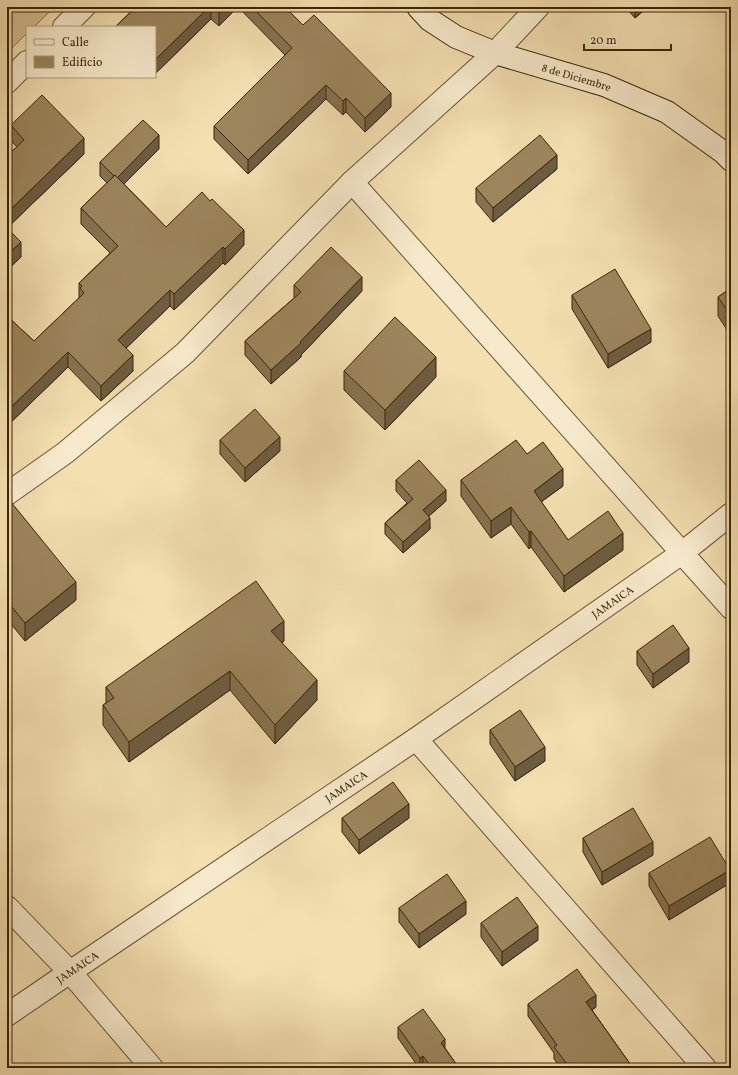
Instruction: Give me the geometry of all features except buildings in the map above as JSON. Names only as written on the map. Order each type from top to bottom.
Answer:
[{"type":"street","points":[[65,26],[84,7]]},
{"type":"street","name":"8 de Diciembre","points":[[418,7],[430,20],[456,37],[495,52],[604,85],[667,112],[723,152],[731,160]]},
{"type":"street","points":[[7,494],[65,453],[185,354],[352,182],[495,52],[538,7]]},
{"type":"street","points":[[7,82],[26,63]]},
{"type":"street","points":[[352,182],[731,608]]},
{"type":"street","name":"JAMAICA","points":[[7,1015],[416,739],[682,553],[731,514]]},
{"type":"street","points":[[416,739],[705,1068]]},
{"type":"street","points":[[7,907],[70,972],[152,1068]]},
{"type":"shaded area","points":[[7,7],[54,7],[35,26],[26,26],[26,34],[7,53]]}]
